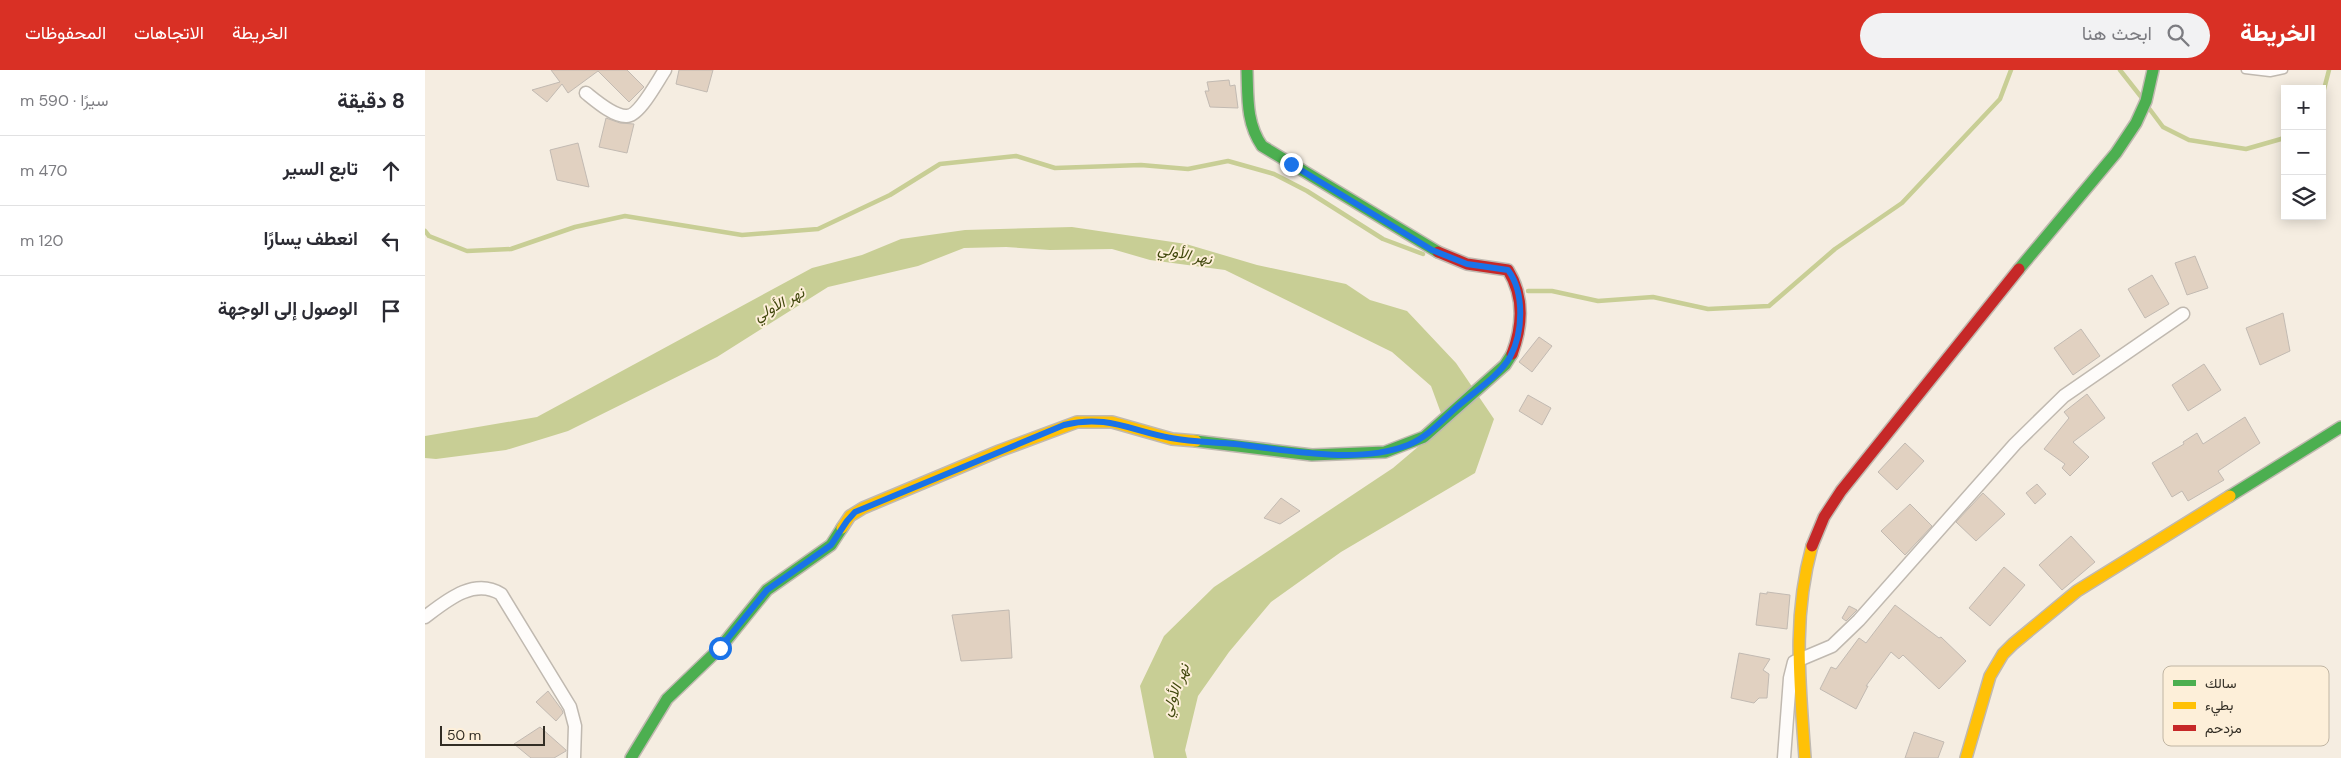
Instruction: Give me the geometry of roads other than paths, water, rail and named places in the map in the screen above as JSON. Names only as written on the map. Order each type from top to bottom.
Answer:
[{"type":"street","points":[[586,94],[626,117],[632,115],[644,102],[665,70]]},
{"type":"street","points":[[631,758],[657,714],[673,692],[720,648],[775,583],[831,545],[850,516],[863,508],[1064,425],[1091,421],[1112,422],[1172,439],[1235,444],[1312,455],[1385,452],[1424,437],[1509,359],[1519,334],[1517,288],[1508,270],[1467,264],[1432,250],[1262,146],[1253,131],[1249,119],[1247,70]]},
{"type":"street","points":[[1805,758],[1797,659],[1801,598],[1805,572],[1824,518],[1837,495],[2059,219],[2115,153],[2131,131],[2146,101],[2153,71]]},
{"type":"street","points":[[1784,758],[1792,666],[1797,659],[1812,656],[1832,646],[1859,620],[2015,444],[2064,396],[2183,314]]},
{"type":"street","points":[[1966,758],[1990,676],[2003,654],[2013,644],[2077,591],[2341,426]]},
{"type":"street","points":[[425,617],[448,601],[472,589],[488,588],[501,594],[570,707],[575,726],[574,758]]},
{"type":"lane","points":[[2245,70],[2270,73],[2284,70]]},
{"type":"water","name":"نهر الأولي","points":[[1072,227],[1186,244],[1257,265],[1346,284],[1370,300],[1407,311],[1456,363],[1494,419],[1475,473],[1341,552],[1271,602],[1229,652],[1198,696],[1185,750],[1187,758],[1154,758],[1140,686],[1164,636],[1214,587],[1393,468],[1445,424],[1431,386],[1392,352],[1225,270],[1150,260],[1112,249],[964,248],[918,266],[828,287],[717,357],[568,431],[506,450],[436,459],[425,458],[425,436],[537,417],[812,268],[862,255],[901,239],[965,230]]},
{"type":"waterway","points":[[1528,291],[1552,291],[1598,301],[1653,297],[1708,309],[1769,306],[1835,249],[1902,203],[2000,99],[2011,70]]},
{"type":"waterway","points":[[2120,70],[2142,98]]},
{"type":"waterway","points":[[2325,85],[2329,70]]},
{"type":"waterway","points":[[2148,107],[2163,127],[2189,140],[2246,149],[2281,139]]},
{"type":"waterway","points":[[425,231],[429,236],[467,251],[511,249],[575,227],[625,216],[742,235],[818,229],[890,195],[940,164],[1016,156],[1055,168],[1141,165],[1188,169],[1228,161],[1274,174],[1307,191],[1383,239],[1423,254]]}]
